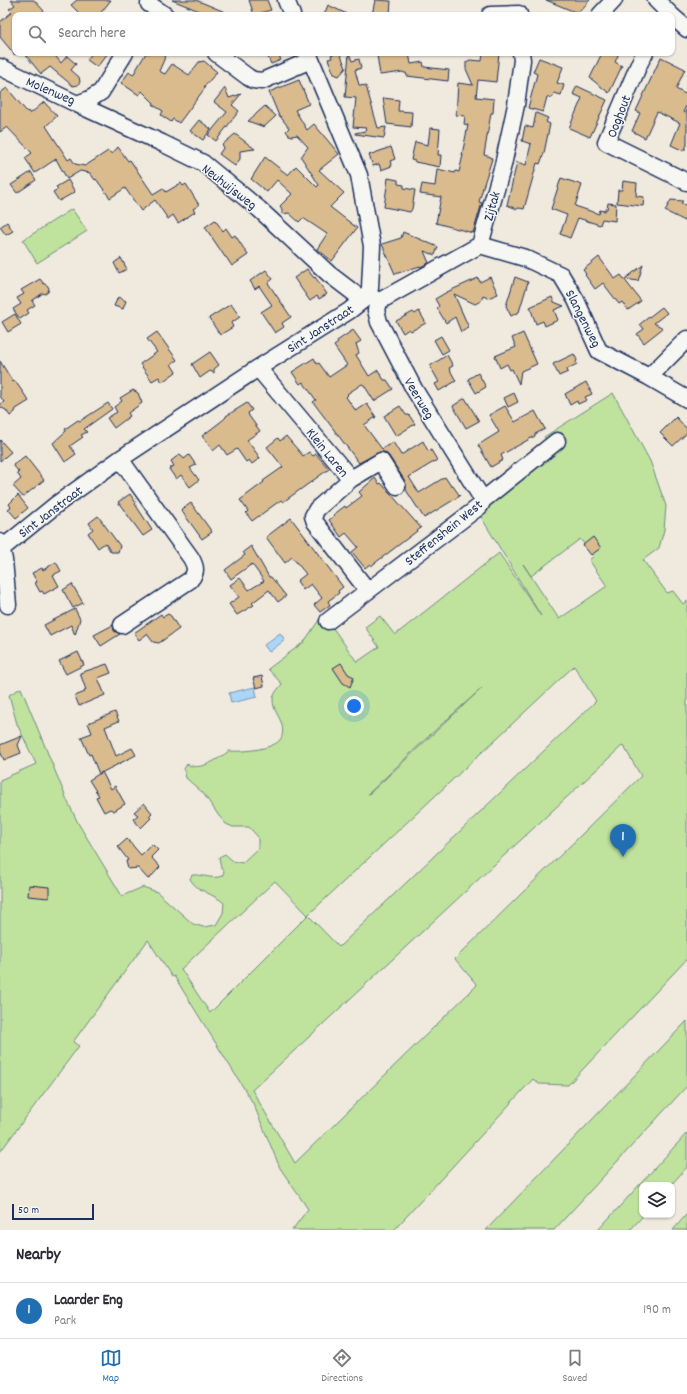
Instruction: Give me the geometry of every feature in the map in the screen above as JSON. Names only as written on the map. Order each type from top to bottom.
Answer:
[{"type":"street","points":[[286,0],[291,12]]},
{"type":"street","points":[[603,12],[614,0]]},
{"type":"street","points":[[656,0],[668,12]]},
{"type":"street","points":[[148,6],[159,12]]},
{"type":"street","points":[[675,19],[687,29]]},
{"type":"street","name":"Molenweg","points":[[0,67],[77,104],[90,99],[101,92],[123,56]]},
{"type":"street","points":[[220,56],[253,80],[262,81],[307,56]]},
{"type":"street","name":"Sint Janstraat","points":[[1,546],[120,459],[258,368],[370,299],[372,246],[359,175],[309,56]]},
{"type":"street","name":"Zijtak","points":[[480,245],[503,165],[513,120],[521,56]]},
{"type":"street","name":"Ooghout","points":[[643,56],[606,142],[687,182]]},
{"type":"street","points":[[101,92],[102,106],[107,118]]},
{"type":"street","name":"Neuhuijsweg","points":[[77,104],[203,164],[259,209],[329,274],[370,299]]},
{"type":"street","points":[[370,299],[480,245]]},
{"type":"street","name":"Slangenweg","points":[[480,245],[525,258],[561,275],[576,300],[601,357],[649,377],[687,399]]},
{"type":"street","name":"Veerweg","points":[[370,299],[376,310],[379,322],[407,375],[483,507]]},
{"type":"street","points":[[649,377],[687,339]]},
{"type":"street","name":"Klein Laren","points":[[258,368],[351,479],[317,509],[313,516],[315,522],[368,591]]},
{"type":"street","name":"Steffenshein West","points":[[328,621],[483,507],[557,441]]},
{"type":"street","points":[[120,459],[196,566],[196,573],[190,580],[122,625]]},
{"type":"street","points":[[351,479],[381,461],[397,486]]},
{"type":"street","points":[[1,546],[8,605]]},
{"type":"green space","points":[[72,209],[87,231],[37,263],[23,240]]},
{"type":"green space","points":[[613,393],[650,461],[666,506],[664,530],[659,548],[643,560],[667,593],[673,591],[683,604],[687,601],[687,959],[568,1085],[539,1084],[533,1079],[394,1230],[292,1230],[308,1209],[280,1168],[253,1103],[174,976],[172,977],[148,940],[73,1042],[79,1046],[0,1152],[0,780],[36,764],[17,724],[9,695],[21,688],[78,823],[122,896],[143,887],[157,892],[193,924],[203,927],[216,925],[223,913],[224,903],[201,890],[190,879],[192,875],[211,877],[222,876],[224,872],[221,868],[219,857],[225,854],[233,861],[242,863],[258,848],[258,837],[249,827],[233,827],[226,824],[203,793],[186,778],[184,769],[187,764],[192,766],[203,766],[209,764],[229,751],[248,751],[263,748],[280,740],[282,737],[282,725],[274,707],[273,698],[282,684],[268,669],[304,642],[323,614],[357,662],[379,647],[365,627],[380,616],[395,635],[499,553],[541,616],[478,512],[552,448],[544,437]],"holes":[[[580,539],[594,556],[589,560],[607,586],[559,619],[523,564],[531,576]],[[574,666],[596,701],[339,947],[308,915]],[[482,688],[368,794],[431,734]],[[623,745],[641,776],[455,959],[477,985],[295,1163],[252,1090]],[[275,881],[308,915],[210,1013],[181,969]]]},
{"type":"green space","points":[[687,1021],[687,1086],[554,1230],[486,1230]]},
{"type":"green space","points":[[687,1133],[687,1167],[674,1182],[642,1182]]},
{"type":"green space","points":[[639,1185],[639,1218],[641,1218],[630,1230],[598,1230]]},
{"type":"green space","points":[[687,1214],[687,1230],[673,1230]]},
{"type":"water","points":[[280,633],[285,640],[269,652],[264,645]]},
{"type":"water","points":[[255,687],[257,697],[231,703],[229,693]]},
{"type":"building","points":[[11,0],[34,0],[44,11],[12,12],[9,9],[15,5]]},
{"type":"building","points":[[77,0],[111,0],[101,12],[78,12],[71,5]]},
{"type":"building","points":[[172,0],[196,0],[225,12],[202,12]]},
{"type":"building","points":[[249,0],[267,0],[271,10],[264,12],[253,12]]},
{"type":"building","points":[[375,0],[391,1],[390,12],[373,12]]},
{"type":"building","points":[[546,0],[590,0],[580,11],[575,12]]},
{"type":"building","points":[[328,5],[343,12],[325,12]]},
{"type":"building","points":[[12,12],[12,51],[0,37],[0,22]]},
{"type":"building","points":[[26,56],[55,56],[61,63],[67,56],[76,64],[71,70],[79,77],[80,82],[78,85],[73,86],[50,67],[41,74]]},
{"type":"building","points":[[90,56],[106,56],[97,67],[87,60]]},
{"type":"building","points":[[144,56],[166,56],[159,71],[165,74],[172,64],[189,75],[199,62],[204,61],[217,72],[204,87],[205,88],[179,123],[173,119],[171,122],[161,115],[163,111],[153,105],[154,103],[142,91],[139,95],[121,83],[129,72],[133,75]]},
{"type":"building","points":[[267,56],[279,56],[281,60],[271,64]]},
{"type":"building","points":[[331,56],[341,56],[346,68],[339,76],[334,74],[328,59],[332,58]]},
{"type":"building","points":[[349,56],[350,56],[352,61],[359,59],[361,68],[355,70],[359,85],[366,86],[378,128],[386,127],[384,138],[355,134],[365,131],[366,128],[353,127],[356,98],[345,97]]},
{"type":"building","points":[[377,56],[410,56],[411,64],[423,62],[424,67],[449,70],[448,81],[407,76],[406,73],[403,72],[380,75]]},
{"type":"building","points":[[483,56],[499,56],[496,82],[478,80],[476,97],[494,99],[493,113],[491,113],[484,155],[491,157],[492,159],[479,202],[482,203],[473,233],[436,223],[441,197],[420,194],[422,184],[435,186],[437,169],[455,173],[456,171],[459,172],[468,125],[464,124],[465,116],[456,115],[458,83],[473,85],[466,69],[466,62],[470,60],[482,61]]},
{"type":"building","points":[[601,56],[618,56],[615,62],[622,66],[609,93],[590,78]]},
{"type":"building","points":[[661,57],[685,69],[676,89],[687,95],[687,104],[683,112],[685,113],[687,108],[687,145],[684,151],[671,145],[680,123],[657,112],[645,138],[632,131],[640,113],[636,111]]},
{"type":"building","points":[[539,58],[563,67],[557,83],[564,85],[561,95],[554,93],[552,98],[547,97],[543,112],[528,108],[537,74],[533,72]]},
{"type":"building","points":[[299,80],[309,104],[295,110],[307,130],[314,124],[339,154],[319,170],[344,193],[330,207],[357,228],[332,261],[317,249],[327,234],[303,218],[299,222],[289,213],[282,214],[282,209],[280,206],[292,194],[277,180],[267,192],[251,179],[265,157],[288,175],[296,166],[317,187],[319,185],[301,157],[308,147],[297,135],[289,135],[286,131],[289,128],[279,116],[269,92]]},
{"type":"building","points":[[577,86],[607,100],[590,137],[569,128],[582,98],[573,94]]},
{"type":"building","points":[[7,88],[30,114],[44,102],[57,116],[46,126],[68,160],[71,158],[75,164],[85,166],[108,151],[112,154],[118,147],[128,161],[130,160],[153,194],[163,188],[166,192],[181,183],[183,186],[186,184],[199,205],[193,209],[195,212],[178,223],[173,215],[168,219],[155,200],[141,211],[125,188],[110,198],[90,173],[80,171],[67,179],[56,159],[35,173],[25,158],[32,153],[7,127],[0,132],[0,93]]},
{"type":"building","points":[[225,88],[229,98],[241,94],[232,105],[239,111],[216,141],[208,135],[227,112],[214,102]]},
{"type":"building","points":[[383,98],[399,100],[398,111],[412,112],[411,127],[387,124]]},
{"type":"building","points":[[265,106],[276,116],[264,127],[248,121]]},
{"type":"building","points":[[536,113],[548,118],[546,122],[550,124],[544,153],[540,164],[537,163],[524,209],[517,209],[507,205],[517,162],[526,165],[531,144],[522,141],[525,126],[533,128]]},
{"type":"building","points":[[199,120],[211,129],[203,140],[190,131]]},
{"type":"building","points":[[430,128],[440,129],[438,155],[441,155],[440,167],[411,160],[415,142],[428,145]]},
{"type":"building","points":[[235,134],[255,149],[240,151],[240,159],[235,166],[219,154],[224,147],[222,145]]},
{"type":"building","points":[[391,147],[395,159],[390,161],[392,166],[381,170],[379,164],[373,166],[369,155]]},
{"type":"building","points":[[31,172],[36,180],[17,193],[11,185]]},
{"type":"building","points":[[388,178],[398,180],[398,184],[404,185],[404,188],[415,190],[412,209],[410,212],[384,207]]},
{"type":"building","points":[[561,178],[582,185],[575,206],[599,214],[600,210],[605,211],[605,209],[607,209],[608,203],[616,204],[615,221],[602,219],[600,225],[578,218],[570,238],[560,234],[567,215],[551,209]]},
{"type":"building","points":[[68,180],[75,192],[59,201],[53,192],[58,189],[56,187]]},
{"type":"building","points":[[623,181],[637,183],[636,196],[644,197],[643,206],[617,203],[618,190],[622,190]]},
{"type":"building","points":[[671,200],[683,201],[681,203],[687,206],[687,222],[665,211]]},
{"type":"building","points":[[215,220],[223,231],[226,228],[232,237],[235,235],[248,255],[232,266],[205,227]]},
{"type":"building","points":[[7,222],[13,231],[6,235],[0,227]]},
{"type":"building","points":[[403,232],[438,247],[435,255],[424,251],[429,263],[395,274],[382,244],[401,238]]},
{"type":"building","points":[[599,257],[615,279],[621,275],[641,301],[628,310],[622,302],[619,304],[603,283],[595,289],[583,270]]},
{"type":"building","points":[[121,258],[127,269],[119,273],[114,263]]},
{"type":"building","points":[[643,265],[638,281],[625,279]]},
{"type":"building","points":[[307,269],[314,278],[315,277],[327,294],[319,299],[317,296],[310,301],[294,278]]},
{"type":"building","points":[[266,270],[273,279],[268,283],[291,317],[282,323],[284,327],[275,333],[261,312],[272,305],[259,286],[255,289],[250,281]]},
{"type":"building","points":[[490,277],[498,294],[488,298],[483,296],[481,301],[475,304],[454,294],[469,328],[461,332],[455,317],[446,323],[437,308],[439,306],[435,299],[478,278],[480,282]]},
{"type":"building","points":[[515,277],[528,282],[519,312],[511,316],[506,306]]},
{"type":"building","points":[[40,279],[49,288],[48,292],[45,294],[43,293],[32,301],[35,305],[27,310],[29,313],[20,319],[13,309],[21,304],[17,298],[24,294],[21,290]]},
{"type":"building","points":[[118,297],[126,301],[123,309],[114,306]]},
{"type":"building","points":[[552,297],[554,302],[564,306],[554,310],[558,320],[545,326],[543,321],[536,324],[530,307]]},
{"type":"building","points":[[231,304],[240,317],[231,323],[233,327],[220,335],[209,318]]},
{"type":"building","points":[[662,307],[667,313],[654,323],[663,328],[644,343],[637,334],[644,329],[640,324]]},
{"type":"building","points":[[419,311],[426,323],[411,331],[409,329],[403,333],[396,321],[413,312],[415,314]]},
{"type":"building","points":[[15,314],[21,324],[8,332],[2,322]]},
{"type":"building","points":[[353,330],[361,341],[356,344],[359,353],[356,355],[369,376],[378,370],[384,380],[387,380],[393,389],[374,401],[362,384],[347,394],[348,395],[346,397],[356,411],[367,404],[376,417],[364,425],[382,449],[393,442],[401,455],[423,441],[428,451],[431,450],[437,460],[409,477],[419,493],[445,477],[460,496],[424,518],[406,490],[405,481],[389,456],[385,452],[380,452],[359,463],[313,402],[316,400],[303,382],[300,384],[292,372],[314,358],[317,364],[319,363],[329,377],[347,365],[334,346],[338,343],[337,341]]},
{"type":"building","points":[[157,332],[177,360],[171,364],[176,372],[162,382],[159,377],[152,381],[140,364],[157,352],[147,339]]},
{"type":"building","points":[[523,333],[537,364],[521,371],[519,384],[512,369],[510,370],[507,364],[500,368],[495,356],[516,347],[512,338]]},
{"type":"building","points":[[441,336],[449,350],[442,354],[434,340]]},
{"type":"building","points":[[210,352],[219,365],[214,369],[214,373],[210,371],[200,378],[192,364]]},
{"type":"building","points":[[574,354],[577,364],[567,369],[568,372],[559,376],[553,364]]},
{"type":"building","points":[[447,355],[453,366],[449,368],[456,381],[439,391],[435,384],[439,382],[430,366]]},
{"type":"building","points":[[0,361],[13,382],[15,381],[29,401],[16,409],[10,416],[6,410],[0,407],[0,405],[4,402],[0,396]]},
{"type":"building","points":[[478,373],[486,387],[476,393],[468,379]]},
{"type":"building","points":[[586,382],[592,394],[585,397],[587,400],[578,404],[577,401],[570,405],[565,394]]},
{"type":"building","points":[[133,390],[138,393],[142,403],[128,413],[130,416],[114,428],[107,418],[117,412],[114,407],[122,401],[120,398]]},
{"type":"building","points":[[514,393],[518,402],[508,407],[504,398]]},
{"type":"building","points":[[465,398],[479,421],[466,428],[453,406]]},
{"type":"building","points":[[108,403],[112,409],[84,429],[87,432],[81,435],[83,437],[70,446],[76,454],[65,462],[53,443],[66,431],[65,429]]},
{"type":"building","points":[[247,403],[252,410],[248,413],[249,416],[260,431],[247,440],[260,458],[252,464],[249,460],[246,462],[237,449],[227,455],[220,445],[213,451],[202,436],[226,416]]},
{"type":"building","points":[[400,406],[415,424],[396,436],[384,416]]},
{"type":"building","points":[[505,406],[515,422],[535,411],[545,429],[501,455],[503,460],[491,467],[478,445],[499,432],[489,415]]},
{"type":"building","points":[[676,417],[687,429],[687,433],[673,446],[660,433]]},
{"type":"building","points":[[286,436],[303,456],[309,452],[313,456],[316,454],[329,469],[283,502],[281,500],[252,521],[246,513],[248,511],[240,500],[283,467],[267,447],[278,438],[280,441]]},
{"type":"building","points":[[0,440],[11,452],[0,461]]},
{"type":"building","points":[[180,454],[184,459],[189,455],[196,465],[190,468],[199,480],[190,487],[181,475],[176,479],[169,469],[174,466],[171,461]]},
{"type":"building","points":[[25,456],[44,480],[23,497],[13,486],[21,479],[17,473],[19,472],[13,465]]},
{"type":"building","points":[[375,478],[421,528],[371,566],[370,564],[365,568],[352,552],[358,547],[346,533],[341,537],[329,520],[345,506],[346,508],[362,496],[359,492]]},
{"type":"building","points":[[130,494],[152,530],[143,536],[118,502]]},
{"type":"building","points":[[18,495],[28,508],[16,518],[8,509],[11,507],[9,504]]},
{"type":"building","points":[[191,503],[212,532],[202,539],[181,510]]},
{"type":"building","points":[[98,516],[120,546],[118,552],[111,552],[105,543],[98,548],[88,533],[93,529],[89,523]]},
{"type":"building","points":[[291,518],[343,587],[338,591],[339,593],[328,601],[330,605],[320,612],[314,605],[322,598],[311,584],[303,590],[297,581],[306,574],[292,557],[285,563],[266,537]]},
{"type":"building","points":[[593,537],[601,548],[591,555],[583,545]]},
{"type":"building","points":[[251,546],[269,577],[271,577],[286,596],[278,602],[269,590],[252,603],[254,605],[237,615],[229,604],[239,597],[230,585],[240,578],[249,590],[264,581],[252,564],[231,579],[225,570],[245,555],[243,552]]},
{"type":"building","points":[[56,562],[61,571],[53,575],[59,586],[44,594],[42,591],[40,592],[32,573],[42,568],[43,570]]},
{"type":"building","points":[[72,584],[83,603],[73,608],[63,590]]},
{"type":"building","points":[[75,609],[80,619],[75,635],[71,625],[50,636],[44,625]]},
{"type":"building","points":[[161,614],[163,617],[168,614],[171,616],[179,629],[159,643],[153,642],[147,634],[139,640],[134,633]]},
{"type":"building","points":[[113,625],[114,631],[120,634],[101,646],[94,635]]},
{"type":"building","points":[[78,652],[84,665],[66,674],[59,661]]},
{"type":"building","points":[[341,663],[348,674],[354,677],[350,687],[343,683],[333,668]]},
{"type":"building","points":[[107,664],[111,673],[98,678],[105,695],[79,706],[75,696],[85,692],[84,691],[86,690],[80,673]]},
{"type":"building","points":[[262,676],[264,686],[256,688],[253,678]]},
{"type":"building","points":[[115,712],[119,721],[105,727],[116,756],[132,748],[136,755],[99,774],[91,754],[89,755],[81,737],[92,733],[88,723]]},
{"type":"building","points":[[22,736],[18,745],[21,753],[4,760],[0,751],[0,745]]},
{"type":"building","points":[[102,772],[111,789],[115,786],[125,804],[114,811],[110,809],[104,812],[96,797],[99,796],[89,780]]},
{"type":"building","points":[[144,803],[152,813],[149,816],[151,818],[141,828],[133,819],[138,815],[134,812]]},
{"type":"building","points":[[127,839],[141,855],[152,844],[158,850],[151,857],[160,867],[150,878],[148,879],[138,868],[128,869],[126,861],[128,860],[118,847]]},
{"type":"building","points":[[29,885],[49,887],[49,898],[28,896]]},
{"type":"place","name":"Laarder Eng","points":[[623,857]]}]
